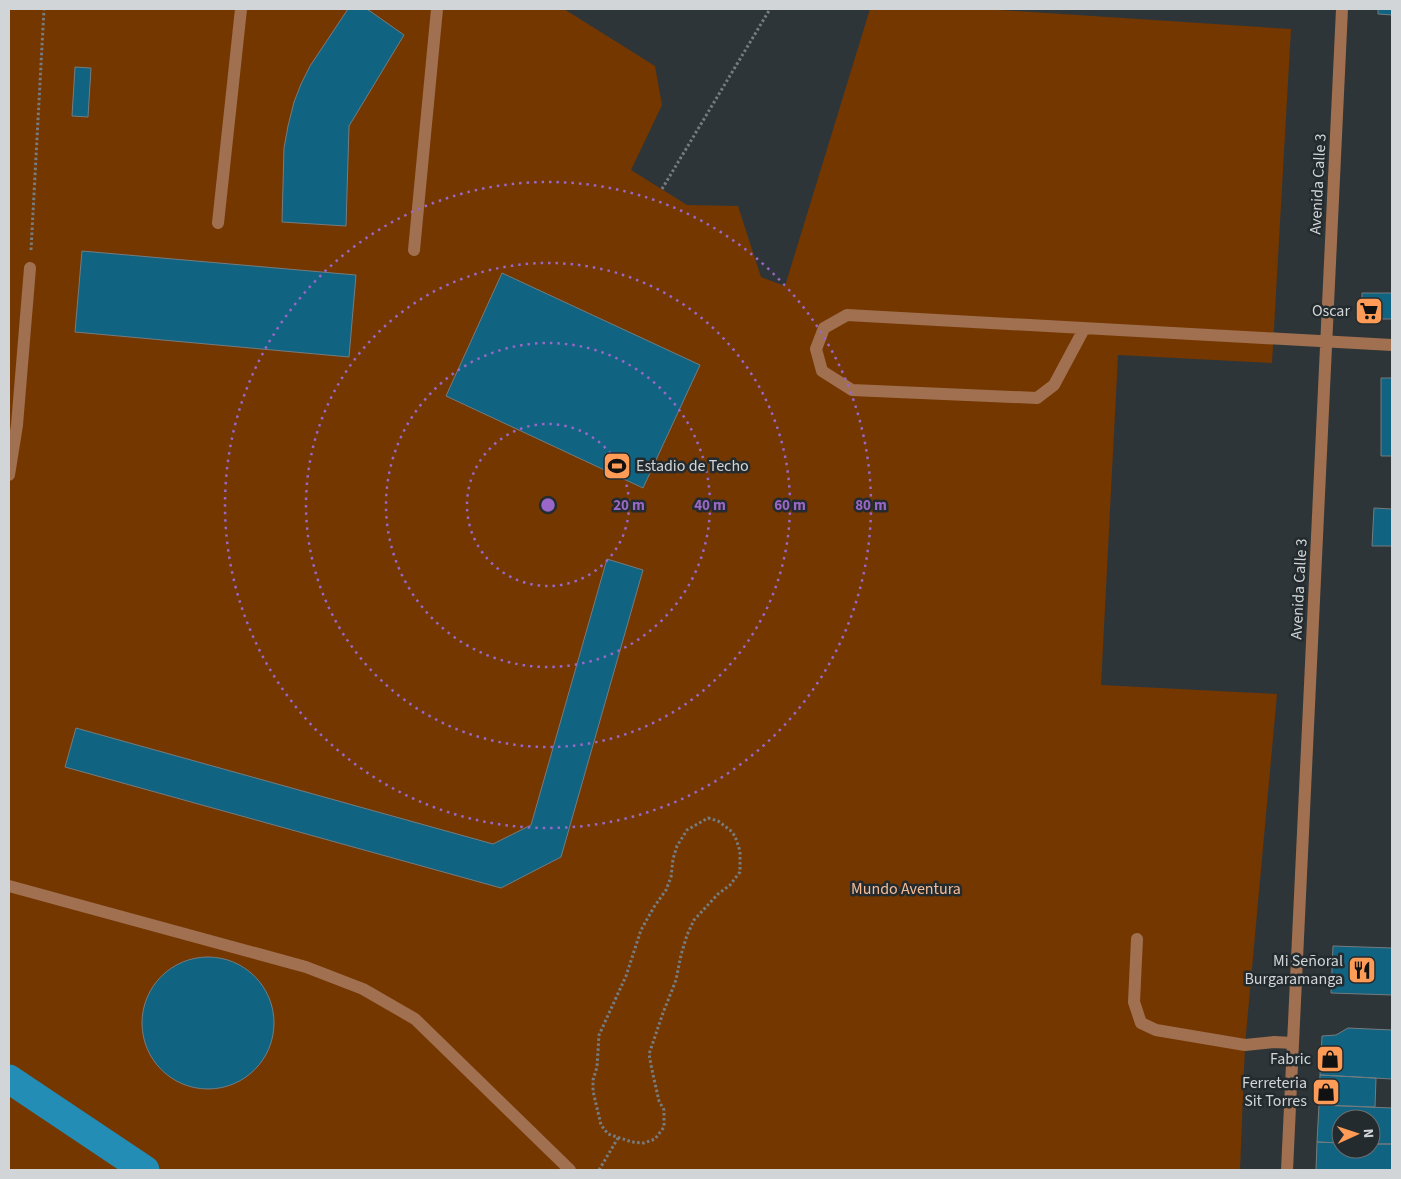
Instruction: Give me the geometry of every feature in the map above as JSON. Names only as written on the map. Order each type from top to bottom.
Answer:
[{"type":"street","points":[[218,223],[241,9]]},
{"type":"street","points":[[414,250],[436,9]]},
{"type":"street","name":"Avenida Calle 3","points":[[1288,1170],[1342,9]]},
{"type":"street","points":[[9,475],[18,418],[30,268]]},
{"type":"street","points":[[1084,329],[1054,385],[1037,398],[852,390],[822,371],[816,349],[824,328],[847,314],[1084,329],[1392,345]]},
{"type":"street","points":[[9,886],[306,967],[363,989],[415,1019],[570,1170]]},
{"type":"street","points":[[1137,939],[1134,1002],[1141,1023],[1156,1030],[1245,1044],[1293,1043]]},
{"type":"path","points":[[30,268],[44,9]]},
{"type":"path","points":[[662,190],[770,9]]},
{"type":"path","points":[[708,818],[718,821],[735,836],[740,851],[740,872],[730,885],[718,894],[694,920],[687,934],[676,980],[662,1013],[649,1054],[659,1101],[664,1110],[664,1127],[655,1139],[644,1143],[618,1138],[608,1134],[601,1125],[594,1097],[599,1035],[626,976],[641,930],[666,890],[678,846],[687,830],[708,818]]},
{"type":"path","points":[[599,1170],[618,1138]]},
{"type":"green space","name":"Mundo Aventura","points":[[9,9],[564,9],[655,66],[662,105],[631,170],[687,205],[738,206],[761,277],[785,286],[870,9],[984,9],[1291,29],[1272,363],[1118,355],[1101,685],[1277,694],[1245,1045],[1240,1170],[9,1170]]},
{"type":"building","points":[[348,9],[367,9],[404,35],[349,126],[346,226],[282,222],[284,148],[294,102],[310,66]]},
{"type":"building","points":[[1378,9],[1392,9],[1392,15],[1378,14]]},
{"type":"building","points":[[75,67],[91,68],[88,117],[72,116]]},
{"type":"building","points":[[82,251],[356,275],[349,357],[75,332]]},
{"type":"building","points":[[502,273],[700,365],[643,488],[446,396]]},
{"type":"building","points":[[1362,293],[1392,293],[1392,319],[1362,319]]},
{"type":"building","points":[[1381,378],[1392,378],[1392,456],[1381,456]]},
{"type":"building","points":[[1374,508],[1392,509],[1392,546],[1372,546]]},
{"type":"building","points":[[607,559],[643,570],[561,857],[501,888],[65,767],[76,728],[493,844],[531,825]]},
{"type":"building","name":"Mi Señoral Burgaramanga","points":[[1333,946],[1392,948],[1392,995],[1331,993]]},
{"type":"building","points":[[208,957],[221,958],[233,962],[255,976],[269,998],[273,1010],[273,1036],[269,1048],[255,1070],[233,1084],[221,1088],[208,1089],[195,1088],[183,1084],[161,1070],[147,1048],[143,1036],[142,1023],[143,1010],[147,998],[161,976],[183,962],[195,958]]},
{"type":"building","points":[[1348,1028],[1392,1030],[1392,1079],[1320,1075],[1322,1036],[1336,1035]]},
{"type":"building","points":[[1320,1075],[1376,1078],[1375,1107],[1319,1105]]},
{"type":"building","points":[[1319,1105],[1392,1108],[1392,1144],[1381,1144],[1381,1109],[1331,1109],[1331,1143],[1317,1142]]},
{"type":"building","points":[[1317,1142],[1331,1143],[1331,1159],[1381,1159],[1381,1144],[1392,1144],[1392,1170],[1316,1170]]},
{"type":"waterway","points":[[9,1079],[145,1170]]},
{"type":"place","name":"Oscar","points":[[1369,311]]},
{"type":"place","name":"Estadio de Techo","points":[[617,466]]},
{"type":"place","name":"Mi Señoral Burgaramanga","points":[[1362,970]]},
{"type":"place","name":"Fabric","points":[[1330,1059]]},
{"type":"place","name":"Ferreteria Sit Torres","points":[[1326,1092]]}]
